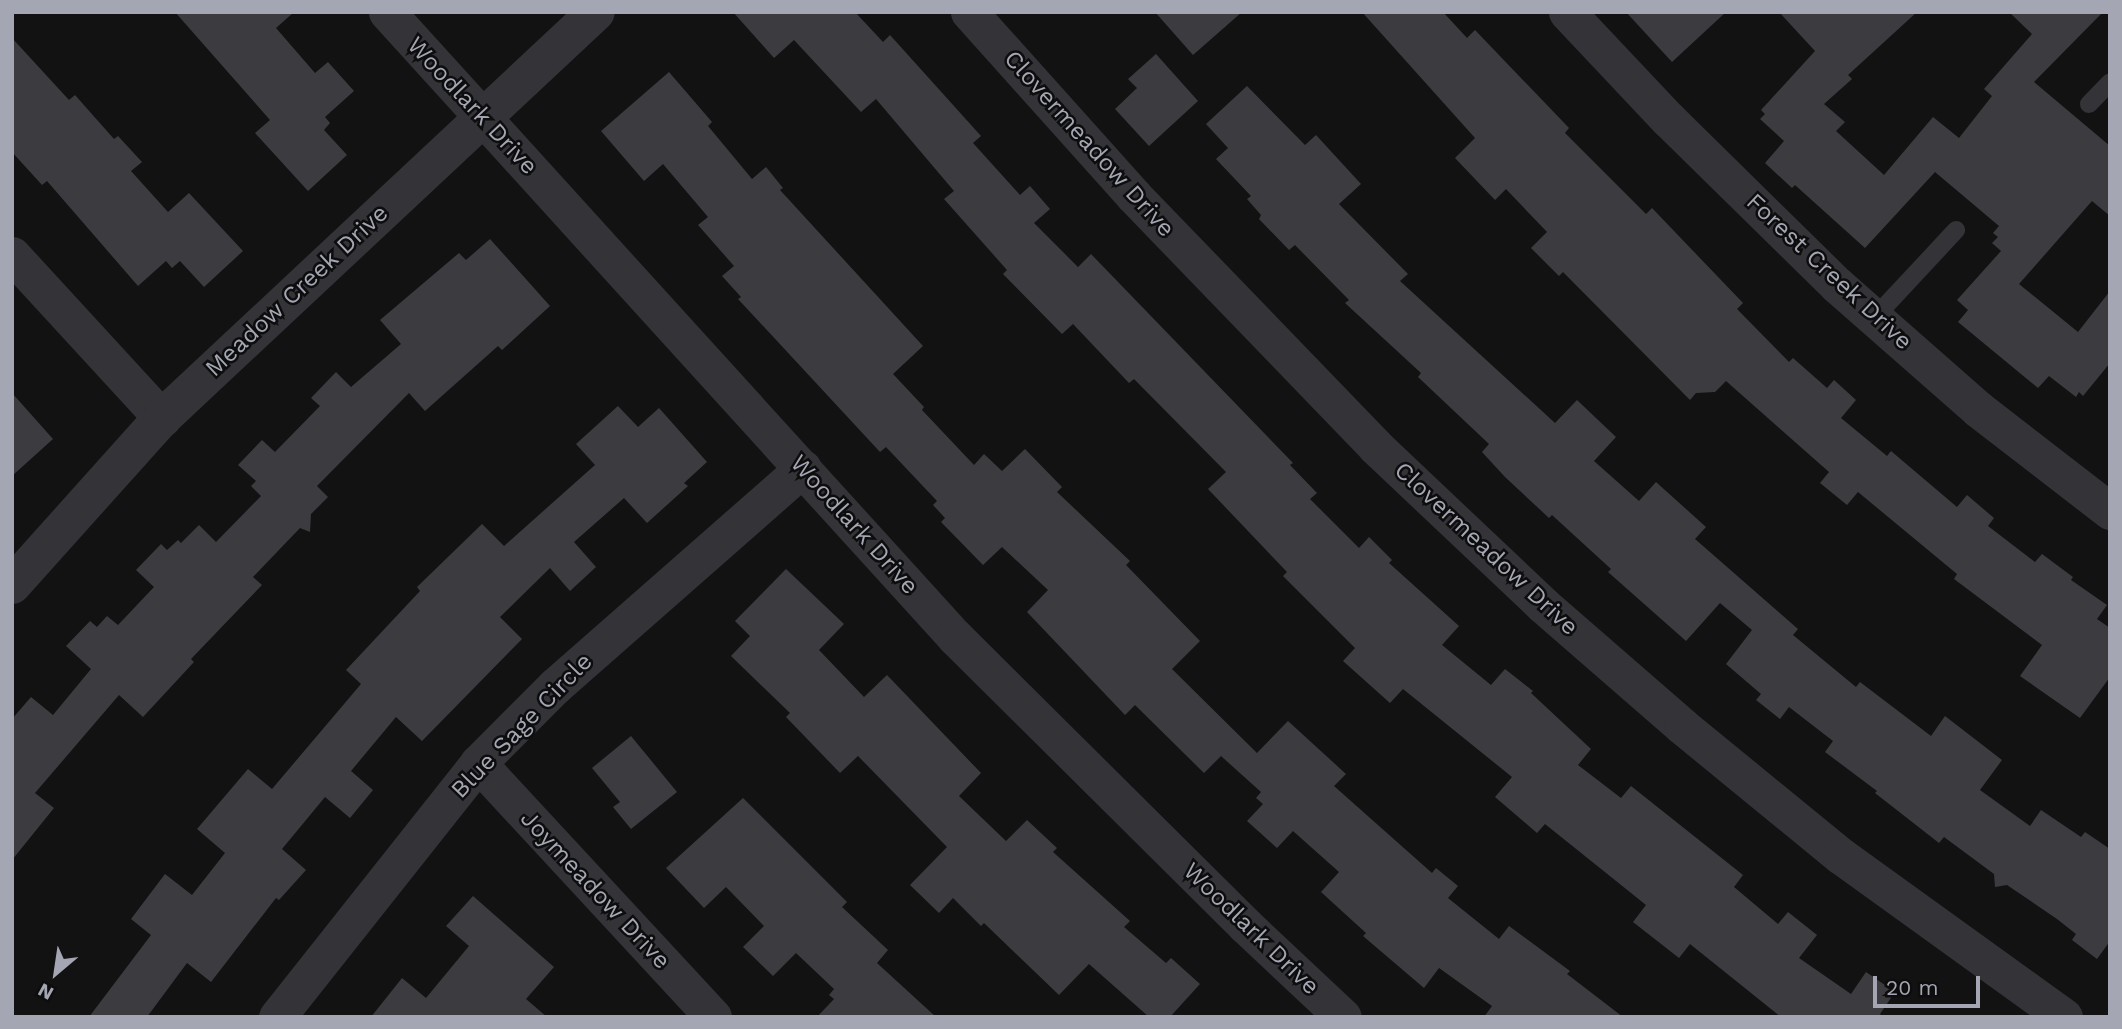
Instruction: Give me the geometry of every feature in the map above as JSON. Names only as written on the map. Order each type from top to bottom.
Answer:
[{"type":"street","name":"Woodlark Drive","points":[[387,12],[955,637],[1245,925],[1343,1017]]},
{"type":"street","name":"Meadow Creek Drive","points":[[12,585],[162,418],[596,12]]},
{"type":"street","name":"Clovermeadow Drive","points":[[969,12],[1133,195],[1356,426],[1543,605],[1682,726],[1841,856],[2064,1017]]},
{"type":"street","name":"Forest Creek Drive","points":[[1567,12],[1668,119],[1875,317],[1978,409],[2110,511]]},
{"type":"street","points":[[12,255],[162,418]]},
{"type":"street","name":"Blue Sage Circle","points":[[277,1017],[478,763],[555,686],[803,468]]},
{"type":"street","name":"Joymeadow Drive","points":[[478,763],[713,1017]]},
{"type":"lane","points":[[2089,104],[2110,82]]},
{"type":"lane","points":[[1875,317],[1956,230]]},
{"type":"building","points":[[175,12],[294,12],[276,28],[315,73],[328,62],[354,91],[325,117],[330,123],[324,130],[347,155],[308,191],[255,133],[270,120]]},
{"type":"building","points":[[733,12],[855,12],[883,42],[890,35],[981,136],[973,143],[1020,195],[1030,186],[1050,209],[1034,223],[1078,267],[1091,254],[1293,463],[1290,465],[1317,493],[1310,499],[1359,548],[1369,537],[1392,560],[1389,563],[1459,626],[1442,645],[1491,685],[1505,669],[1533,691],[1531,693],[1591,749],[1578,765],[1621,798],[1631,786],[1743,875],[1734,887],[1778,924],[1788,912],[1817,935],[1799,958],[1851,994],[1866,972],[1895,992],[1880,1014],[1883,1017],[1781,1017],[1690,944],[1679,958],[1633,922],[1646,905],[1545,824],[1537,833],[1495,797],[1512,777],[1403,689],[1390,703],[1343,661],[1355,648],[1283,576],[1287,572],[1208,489],[1226,472],[1134,379],[1129,383],[1073,324],[1062,334],[1003,274],[1007,270],[944,199],[954,191],[876,99],[861,112],[794,40],[774,58]]},
{"type":"building","points":[[1155,12],[1242,12],[1193,55]]},
{"type":"building","points":[[1362,12],[1443,12],[1467,38],[1475,30],[1569,128],[1565,133],[1646,214],[1652,208],[1743,303],[1737,309],[1789,362],[1793,358],[1827,388],[1834,380],[1856,400],[1841,418],[1887,456],[1891,451],[1957,507],[1967,495],[1994,518],[1988,526],[2035,562],[2042,554],[2073,577],[2071,580],[2107,605],[2097,619],[2110,628],[2110,677],[2080,718],[2020,676],[2042,645],[1954,579],[1957,574],[1858,492],[1847,505],[1820,483],[1829,472],[1726,381],[1715,392],[1696,393],[1690,400],[1563,272],[1559,276],[1531,248],[1547,232],[1506,189],[1495,200],[1455,158],[1475,138]]},
{"type":"building","points":[[1626,12],[1726,12],[1672,62]]},
{"type":"building","points":[[1779,12],[1917,12],[1848,75],[1852,79],[1824,104],[1845,122],[1836,131],[1884,175],[1933,117],[1959,138],[1992,96],[1984,89],[2032,34],[2009,12],[2103,12],[2034,82],[2110,146],[2110,216],[2092,201],[2019,284],[2078,332],[2110,291],[2110,363],[2083,396],[2079,392],[2076,397],[2049,376],[2038,388],[1958,322],[1968,310],[1957,300],[2001,251],[1992,243],[1998,237],[1993,233],[1999,226],[1935,172],[1865,248],[1795,185],[1792,188],[1765,163],[1784,141],[1760,119],[1765,114],[1761,110],[1815,51]]},
{"type":"building","points":[[12,38],[69,100],[75,95],[114,139],[118,136],[142,162],[131,171],[168,212],[189,193],[243,251],[204,287],[180,261],[172,268],[166,261],[138,286],[47,181],[42,185],[12,152]]},
{"type":"building","points":[[1156,54],[1198,101],[1149,146],[1115,109],[1137,88],[1128,79]]},
{"type":"building","points":[[669,72],[712,122],[708,126],[752,179],[766,167],[783,188],[780,190],[923,346],[893,374],[924,407],[922,410],[974,465],[984,454],[1002,471],[1025,449],[1062,487],[1057,492],[1130,561],[1126,565],[1200,641],[1172,669],[1257,753],[1288,721],[1346,774],[1334,786],[1432,873],[1436,868],[1458,886],[1448,898],[1499,939],[1509,926],[1570,971],[1567,974],[1623,1017],[1484,1017],[1492,1006],[1439,968],[1424,988],[1363,936],[1366,933],[1321,892],[1339,872],[1293,831],[1277,848],[1247,821],[1263,804],[1256,798],[1261,792],[1221,756],[1204,773],[1135,705],[1125,715],[1027,612],[1048,590],[1002,547],[983,565],[941,522],[945,518],[933,505],[937,501],[886,447],[880,452],[738,299],[741,297],[722,276],[734,266],[698,225],[708,217],[663,164],[644,181],[601,131]]},
{"type":"building","points":[[1247,86],[1305,145],[1316,135],[1361,184],[1339,204],[1408,274],[1400,281],[1555,423],[1577,400],[1616,437],[1594,461],[1639,501],[1656,482],[1706,527],[1695,539],[1798,629],[1793,635],[1856,687],[1860,682],[1931,736],[1945,716],[2002,760],[1980,790],[2030,826],[2041,810],[2081,837],[2085,832],[2110,849],[2110,941],[2097,959],[2072,940],[2076,934],[2057,919],[2007,885],[1995,887],[1994,874],[1944,837],[1939,843],[1875,793],[1877,791],[1825,752],[1833,741],[1789,707],[1780,719],[1756,700],[1761,694],[1726,664],[1752,630],[1720,603],[1686,641],[1608,572],[1611,569],[1552,515],[1549,518],[1505,477],[1482,452],[1489,444],[1418,377],[1421,373],[1345,303],[1349,300],[1295,245],[1289,250],[1259,219],[1261,215],[1247,199],[1251,196],[1216,159],[1228,148],[1206,124]]},
{"type":"building","points":[[490,239],[550,306],[502,350],[498,346],[425,411],[409,393],[317,486],[328,497],[311,514],[310,532],[300,528],[253,577],[262,585],[191,659],[194,662],[143,717],[119,695],[35,793],[54,808],[12,860],[12,719],[31,697],[53,715],[91,669],[66,646],[90,621],[97,627],[107,616],[118,625],[154,587],[136,570],[161,544],[167,550],[178,540],[181,543],[199,525],[216,542],[261,496],[251,486],[256,481],[238,465],[262,440],[275,452],[320,406],[311,398],[336,372],[351,387],[401,344],[380,320],[459,253],[466,260]]},
{"type":"building","points":[[12,393],[53,439],[12,476]]},
{"type":"building","points":[[618,406],[638,427],[659,408],[707,462],[684,483],[688,486],[647,523],[624,498],[574,542],[596,567],[570,591],[550,568],[500,617],[522,639],[422,741],[396,717],[351,771],[373,790],[350,818],[325,797],[282,849],[306,870],[279,900],[276,898],[211,982],[187,963],[147,1017],[89,1017],[151,935],[131,919],[165,874],[192,895],[225,853],[197,829],[248,769],[272,789],[361,684],[346,670],[420,591],[417,587],[482,524],[504,546],[595,465],[576,444]]},
{"type":"building","points":[[786,569],[844,624],[819,650],[864,697],[887,675],[981,773],[959,796],[1006,841],[1027,820],[1057,848],[1053,852],[1130,921],[1124,927],[1166,963],[1171,958],[1200,984],[1170,1017],[1149,1017],[1089,964],[1059,995],[984,923],[981,926],[953,898],[939,913],[910,885],[947,847],[858,756],[840,773],[786,717],[790,713],[731,656],[750,636],[735,621]]},
{"type":"building","points":[[631,736],[677,792],[631,829],[613,807],[620,802],[592,768]]},
{"type":"building","points":[[743,798],[847,902],[842,907],[888,950],[877,963],[936,1017],[817,1017],[834,999],[829,995],[834,989],[796,953],[773,976],[743,947],[764,926],[726,887],[704,908],[666,868]]},
{"type":"building","points":[[473,896],[554,967],[526,999],[547,1017],[371,1017],[402,978],[426,998],[469,946],[446,926]]}]
